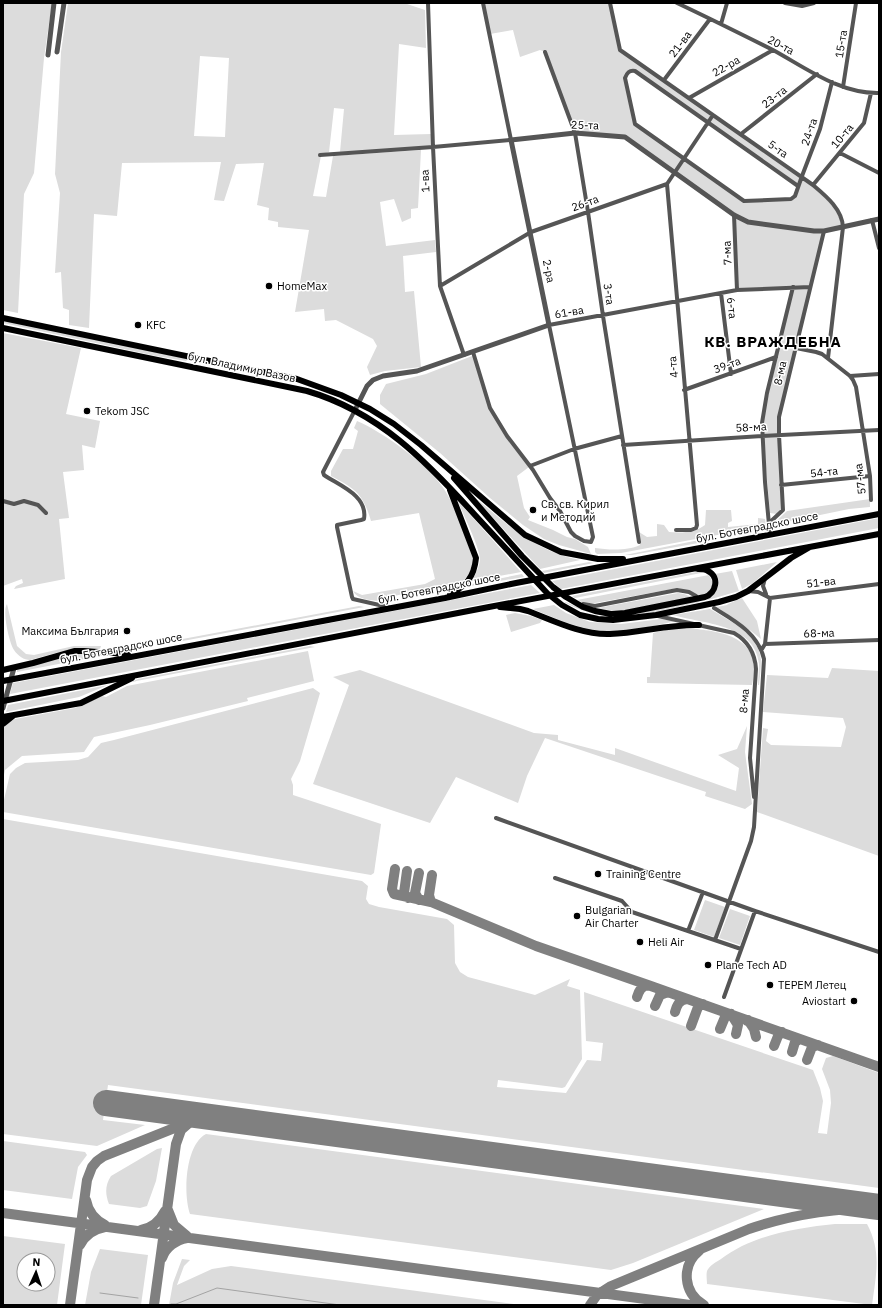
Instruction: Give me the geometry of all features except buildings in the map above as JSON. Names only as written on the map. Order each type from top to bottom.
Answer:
[{"type":"main road","name":"бул. Владимир Вазов","points":[[3,318],[297,379],[341,395],[394,424],[421,445],[439,462]]},
{"type":"main road","name":"бул. Владимир Вазов","points":[[3,328],[307,391],[328,398],[355,410],[390,432],[424,460],[547,594],[562,605],[580,615],[613,620],[656,615],[719,602],[748,591],[791,558],[810,547]]},
{"type":"main road","points":[[439,462],[525,535],[562,552],[610,560],[686,550]]},
{"type":"main road","points":[[439,462],[522,556],[553,587],[583,607],[611,614],[625,613],[709,596],[714,590],[716,584],[713,576],[708,571],[692,568]]},
{"type":"main road","points":[[445,598],[465,585],[475,569],[476,558],[449,486]]},
{"type":"main road","name":"бул. Ботевградско шосе","points":[[3,680],[445,598],[686,550],[879,514]]},
{"type":"main road","points":[[3,700],[579,591],[692,568],[879,534]]},
{"type":"main road","points":[[489,607],[520,609],[576,629],[596,633],[609,634],[677,625],[699,625]]},
{"type":"main road","points":[[3,670],[75,651],[84,650],[123,655],[154,652]]},
{"type":"main road","points":[[3,717],[81,703],[120,683],[145,673]]},
{"type":"main road","points":[[3,724],[7,719],[16,715]]},
{"type":"street","points":[[48,55],[54,3]]},
{"type":"street","points":[[58,52],[64,3]]},
{"type":"street","name":"1-ва","points":[[428,3],[440,286],[464,355]]},
{"type":"street","name":"2-ра","points":[[483,3],[593,537],[591,542],[584,541],[575,536],[530,466]]},
{"type":"street","name":"5-та","points":[[610,3],[620,50],[814,185],[826,196],[842,219],[843,227],[828,358]]},
{"type":"street","name":"20-та","points":[[677,3],[773,50],[843,88],[879,93]]},
{"type":"street","points":[[720,24],[728,3]]},
{"type":"street","points":[[785,3],[802,6],[814,3]]},
{"type":"street","name":"15-та","points":[[843,88],[856,3]]},
{"type":"street","name":"21-ва","points":[[664,80],[710,19]]},
{"type":"street","name":"22-ра","points":[[689,98],[773,50]]},
{"type":"street","name":"3-та","points":[[545,52],[575,134],[639,542]]},
{"type":"street","name":"5-та","points":[[684,158],[635,124],[624,78],[627,72],[631,70],[635,71],[798,186]]},
{"type":"street","name":"23-та","points":[[741,134],[818,74]]},
{"type":"street","name":"24-та","points":[[798,186],[820,129],[832,82]]},
{"type":"street","name":"10-та","points":[[814,185],[864,124],[871,93]]},
{"type":"street","points":[[667,184],[713,115]]},
{"type":"street","name":"25-та","points":[[320,154],[433,147],[575,134],[625,138],[734,215],[748,222],[824,231]]},
{"type":"street","points":[[840,153],[879,173]]},
{"type":"street","points":[[684,158],[744,201],[791,199],[795,196],[798,186]]},
{"type":"street","name":"26-та","points":[[440,286],[531,232],[667,184]]},
{"type":"street","name":"4-та","points":[[667,184],[688,440],[697,525],[696,528],[691,530],[676,530]]},
{"type":"street","name":"7-ма","points":[[734,215],[737,290]]},
{"type":"street","points":[[824,231],[879,219]]},
{"type":"street","points":[[872,220],[879,248]]},
{"type":"street","name":"8-ма","points":[[768,524],[783,510],[779,435],[780,417],[824,231]]},
{"type":"street","name":"8-ма","points":[[770,534],[762,436],[763,415],[793,287]]},
{"type":"street","name":"61-ва","points":[[355,410],[367,386],[373,380],[383,376],[417,371],[549,325],[737,290],[810,287]]},
{"type":"street","name":"6-та","points":[[721,293],[731,374]]},
{"type":"street","points":[[796,348],[816,352],[828,358],[834,365],[850,376],[879,374]]},
{"type":"street","points":[[474,352],[490,408],[507,436],[530,466],[574,449],[622,436]]},
{"type":"street","name":"39-та","points":[[684,390],[776,357]]},
{"type":"street","name":"57-ма","points":[[850,376],[856,387],[870,476],[872,500]]},
{"type":"street","points":[[355,410],[323,472],[328,478],[343,485],[354,495],[360,503],[364,515],[364,518],[361,520],[337,524],[353,599],[390,608]]},
{"type":"street","name":"58-ма","points":[[623,445],[879,430]]},
{"type":"street","name":"54-та","points":[[781,485],[870,476]]},
{"type":"street","points":[[3,500],[14,504],[24,501],[38,505],[46,513]]},
{"type":"street","points":[[714,608],[745,629],[762,649],[766,644],[768,596],[763,586],[766,577]]},
{"type":"street","name":"51-ва","points":[[748,591],[758,592],[768,596],[879,584]]},
{"type":"street","points":[[566,597],[581,604],[595,606],[677,590],[689,592],[696,596]]},
{"type":"street","name":"8-ма","points":[[656,615],[734,633],[745,641],[750,649],[756,662],[750,758],[755,811]]},
{"type":"street","name":"68-ма","points":[[766,644],[879,640]]},
{"type":"street","name":"8-ма","points":[[715,940],[751,841],[755,811],[763,691],[764,659],[762,649]]},
{"type":"street","points":[[3,708],[14,668]]},
{"type":"street","points":[[755,690],[763,691]]},
{"type":"street","points":[[496,818],[729,902],[879,952]]},
{"type":"street","points":[[555,878],[622,902],[632,912],[741,949]]},
{"type":"street","points":[[688,931],[703,892]]},
{"type":"street","points":[[724,997],[755,911]]},
{"type":"shaded area","points":[[3,3],[52,3],[44,58],[34,173],[24,194],[18,313],[3,310]]},
{"type":"shaded area","points":[[68,3],[404,3],[425,10],[426,48],[399,44],[394,135],[431,134],[433,147],[340,152],[344,109],[334,108],[329,152],[320,155],[313,196],[326,197],[333,156],[421,150],[418,208],[411,209],[411,218],[402,222],[394,199],[380,202],[386,246],[435,240],[436,252],[403,256],[405,292],[414,291],[421,367],[385,371],[370,375],[367,367],[377,346],[373,339],[336,320],[325,321],[324,309],[295,312],[309,230],[278,227],[278,222],[268,220],[269,208],[257,205],[264,163],[236,164],[224,201],[214,200],[221,162],[122,163],[117,216],[94,214],[89,328],[69,325],[69,310],[63,308],[61,272],[55,273],[60,193],[55,174],[61,52]],"holes":[[[200,56],[229,58],[225,137],[194,136]]]},
{"type":"shaded area","points":[[483,3],[610,3],[620,50],[802,176],[835,208],[843,227],[824,231],[779,417],[783,510],[777,514],[770,513],[762,423],[793,288],[737,290],[734,215],[625,138],[575,133],[545,52],[540,50],[520,57],[513,30],[490,34]],"holes":[[[631,70],[798,186],[791,199],[744,201],[635,124],[625,78]]]},
{"type":"shaded area","points":[[3,320],[188,359],[186,361],[156,356],[3,323]]},
{"type":"shaded area","points":[[3,333],[81,348],[66,414],[100,421],[95,448],[82,445],[84,470],[63,472],[69,518],[59,519],[65,579],[14,589],[16,586],[23,583],[22,579],[3,586]]},
{"type":"shaded area","points":[[474,356],[488,406],[529,467],[517,476],[524,508],[530,517],[528,520],[575,539],[588,547],[591,554],[544,539],[523,525],[490,498],[440,453],[380,404],[380,395],[386,384],[426,374]]},
{"type":"shaded area","points":[[357,421],[368,426],[405,450],[428,470],[444,489],[457,514],[473,558],[472,566],[469,572],[465,579],[459,584],[382,598],[380,601],[361,598],[353,591],[362,595],[425,584],[435,579],[419,513],[371,521],[365,504],[357,493],[347,485],[331,476],[331,471],[343,449],[353,449],[358,431],[354,428]]},
{"type":"shaded area","points":[[472,495],[510,526],[535,543],[563,556],[580,560],[540,569]]},
{"type":"shaded area","points":[[870,499],[870,507],[849,509],[772,525],[787,511]]},
{"type":"shaded area","points":[[458,501],[521,572],[472,581],[479,566],[479,554]]},
{"type":"shaded area","points":[[706,510],[731,510],[732,521],[728,523],[728,527],[758,524],[758,518],[765,519],[766,526],[621,553],[597,554],[595,552],[595,548],[612,550],[640,545],[639,532],[647,537],[657,536],[657,524],[664,525],[669,532],[697,530],[705,525]]},
{"type":"shaded area","points":[[879,518],[879,528],[561,589],[552,581]]},
{"type":"shaded area","points":[[714,537],[715,540],[625,555]]},
{"type":"shaded area","points":[[589,562],[594,563],[544,573],[542,571]]},
{"type":"shaded area","points":[[777,562],[753,583],[742,589],[736,570]]},
{"type":"shaded area","points":[[701,571],[706,572],[575,598],[572,596]]},
{"type":"shaded area","points":[[732,571],[739,591],[708,600],[707,599],[714,594],[717,588],[715,574]]},
{"type":"shaded area","points":[[522,574],[524,577],[465,587],[467,585]]},
{"type":"shaded area","points":[[709,575],[713,583],[712,587],[707,594],[698,596],[678,588],[595,603],[584,603],[577,600]]},
{"type":"shaded area","points":[[531,585],[540,593],[10,694],[13,683]]},
{"type":"shaded area","points":[[678,593],[692,597],[632,609],[608,610],[598,608]]},
{"type":"shaded area","points":[[742,598],[757,621],[761,639],[717,607],[727,605]]},
{"type":"shaded area","points":[[564,602],[586,611],[600,614],[700,602],[648,613],[614,616],[597,614],[581,610]]},
{"type":"shaded area","points":[[7,604],[17,646],[26,654],[34,655],[74,646],[101,646],[100,649],[91,648],[73,650],[30,660],[23,658],[14,650],[10,640],[5,613]]},
{"type":"shaded area","points":[[554,605],[566,613],[590,622],[621,624],[661,619],[676,621],[630,630],[603,631],[576,626],[533,609]]},
{"type":"shaded area","points":[[359,606],[364,607],[172,643],[172,641]]},
{"type":"shaded area","points":[[710,609],[742,629],[755,643],[761,660],[759,685],[759,664],[755,650],[748,640],[738,633],[725,628],[673,615]]},
{"type":"shaded area","points":[[515,613],[542,620],[540,623],[511,632],[506,615]]},
{"type":"shaded area","points":[[684,628],[718,632],[739,641],[747,648],[752,657],[754,669],[752,685],[647,683],[647,677],[650,677],[653,633],[670,629]]},
{"type":"shaded area","points":[[310,646],[315,647],[131,682],[138,679]]},
{"type":"shaded area","points":[[308,651],[314,681],[247,698],[248,701],[94,737],[84,752],[22,756],[5,770],[3,780],[3,728],[15,719],[75,708],[102,696],[106,697],[127,686]]},
{"type":"shaded area","points":[[88,653],[105,655],[17,672],[17,668],[74,654]]},
{"type":"shaded area","points":[[832,668],[879,671],[879,856],[757,812],[763,728],[768,729],[766,741],[771,745],[841,747],[846,727],[843,718],[763,712],[767,675],[828,678]]},
{"type":"shaded area","points":[[360,670],[534,733],[558,735],[558,740],[615,755],[615,748],[736,791],[739,768],[718,755],[737,749],[747,726],[745,752],[752,804],[745,809],[705,796],[706,792],[545,738],[527,776],[518,803],[456,777],[430,823],[313,784],[349,685],[333,677]]},
{"type":"shaded area","points":[[108,685],[79,697],[6,712],[8,705]]},
{"type":"shaded area","points":[[313,688],[320,693],[300,761],[291,779],[293,785],[293,795],[381,824],[374,873],[371,875],[3,812],[3,804],[10,774],[16,768],[25,763],[78,760],[88,757],[101,743]]},
{"type":"shaded area","points":[[3,819],[362,881],[368,886],[366,899],[369,904],[447,919],[454,925],[455,963],[460,972],[468,977],[535,995],[570,979],[567,986],[580,990],[582,1059],[565,1087],[562,1088],[498,1080],[497,1087],[566,1093],[587,1060],[601,1061],[603,1043],[586,1041],[584,992],[813,1070],[823,1101],[818,1133],[827,1134],[831,1103],[830,1090],[822,1069],[826,1058],[833,1056],[879,1073],[879,1188],[108,1085],[103,1120],[145,1125],[97,1146],[3,1134]]},
{"type":"shaded area","points":[[705,900],[725,907],[714,937],[694,930]]},
{"type":"shaded area","points":[[730,909],[750,916],[740,945],[719,938]]},
{"type":"shaded area","points":[[206,1134],[764,1209],[633,1263],[611,1270],[190,1214],[186,1183],[190,1159],[199,1140]]},
{"type":"shaded area","points":[[3,1141],[85,1152],[87,1155],[78,1167],[72,1199],[3,1190]]},
{"type":"shaded area","points":[[162,1148],[156,1181],[147,1206],[140,1208],[109,1204],[106,1190],[111,1176],[157,1149]]},
{"type":"shaded area","points":[[835,1224],[867,1224],[872,1234],[875,1244],[877,1264],[872,1305],[707,1284],[707,1271],[709,1267],[733,1251],[747,1244],[775,1234]]},
{"type":"shaded area","points":[[3,1236],[65,1244],[57,1305],[3,1305]]},
{"type":"shaded area","points":[[100,1249],[148,1255],[141,1305],[85,1305],[91,1272]]},
{"type":"shaded area","points":[[182,1259],[190,1260],[184,1266],[177,1285],[212,1269],[231,1266],[521,1305],[169,1305],[173,1283]]},
{"type":"waterway","points":[[171,1304],[176,1304],[217,1288],[340,1305]]},
{"type":"waterway","points":[[100,1293],[138,1298]]},
{"type":"taxiway","points":[[395,869],[392,889],[394,894],[431,902],[536,946],[648,985]]},
{"type":"taxiway","points":[[407,871],[404,893],[408,898]]},
{"type":"taxiway","points":[[419,873],[415,893],[419,900]]},
{"type":"taxiway","points":[[431,902],[429,895],[432,875]]},
{"type":"taxiway","points":[[637,997],[642,988],[648,985],[879,1067]]},
{"type":"taxiway","points":[[655,1006],[660,995],[668,992]]},
{"type":"taxiway","points":[[675,1012],[679,1003],[682,1000],[687,999]]},
{"type":"taxiway","points":[[691,1026],[698,1007],[703,1004]]},
{"type":"taxiway","points":[[720,1029],[725,1017],[731,1014],[738,1025],[736,1034]]},
{"type":"taxiway","points":[[747,1021],[748,1020],[754,1029],[756,1037]]},
{"type":"taxiway","points":[[774,1046],[778,1036],[782,1032]]},
{"type":"taxiway","points":[[792,1052],[795,1042],[800,1039]]},
{"type":"taxiway","points":[[807,1060],[812,1047],[818,1045]]},
{"type":"taxiway","points":[[70,1305],[87,1180],[92,1167],[104,1156],[197,1119],[208,1117]]},
{"type":"taxiway","points":[[154,1305],[176,1144],[181,1130],[189,1123]]},
{"type":"taxiway","points":[[86,1200],[92,1215],[105,1225]]},
{"type":"taxiway","points":[[590,1305],[597,1295],[611,1286],[749,1229],[781,1219],[813,1213],[845,1209],[879,1208]]},
{"type":"taxiway","points":[[168,1210],[174,1225],[187,1236]]},
{"type":"taxiway","points":[[141,1230],[149,1228],[155,1224],[165,1211]]},
{"type":"taxiway","points":[[3,1213],[690,1305]]},
{"type":"taxiway","points":[[80,1245],[84,1238],[90,1233],[105,1227]]},
{"type":"taxiway","points":[[162,1258],[172,1245],[179,1240],[187,1238]]},
{"type":"taxiway","points":[[699,1251],[689,1264],[687,1279],[688,1287],[692,1294],[704,1305]]},
{"type":"runway","points":[[106,1103],[879,1207]]},
{"type":"place","name":"HomeMax","points":[[269,286]]},
{"type":"place","name":"KFC","points":[[138,325]]},
{"type":"place","name":"Tekom JSC","points":[[87,411]]},
{"type":"place","name":"Св. св. Кирил и Методий","points":[[533,510]]},
{"type":"place","name":"Максима България","points":[[127,631]]},
{"type":"place","name":"Training Centre","points":[[598,874]]},
{"type":"place","name":"Bulgarian Air Charter","points":[[577,916]]},
{"type":"place","name":"Heli Air","points":[[640,942]]},
{"type":"place","name":"Plane Tech AD","points":[[708,965]]},
{"type":"place","name":"ТЕРЕМ Летец","points":[[770,985]]},
{"type":"place","name":"Aviostart","points":[[854,1001]]},
{"type":"district","name":"КВ. ВРАЖДЕБНА","points":[[773,342]]}]
